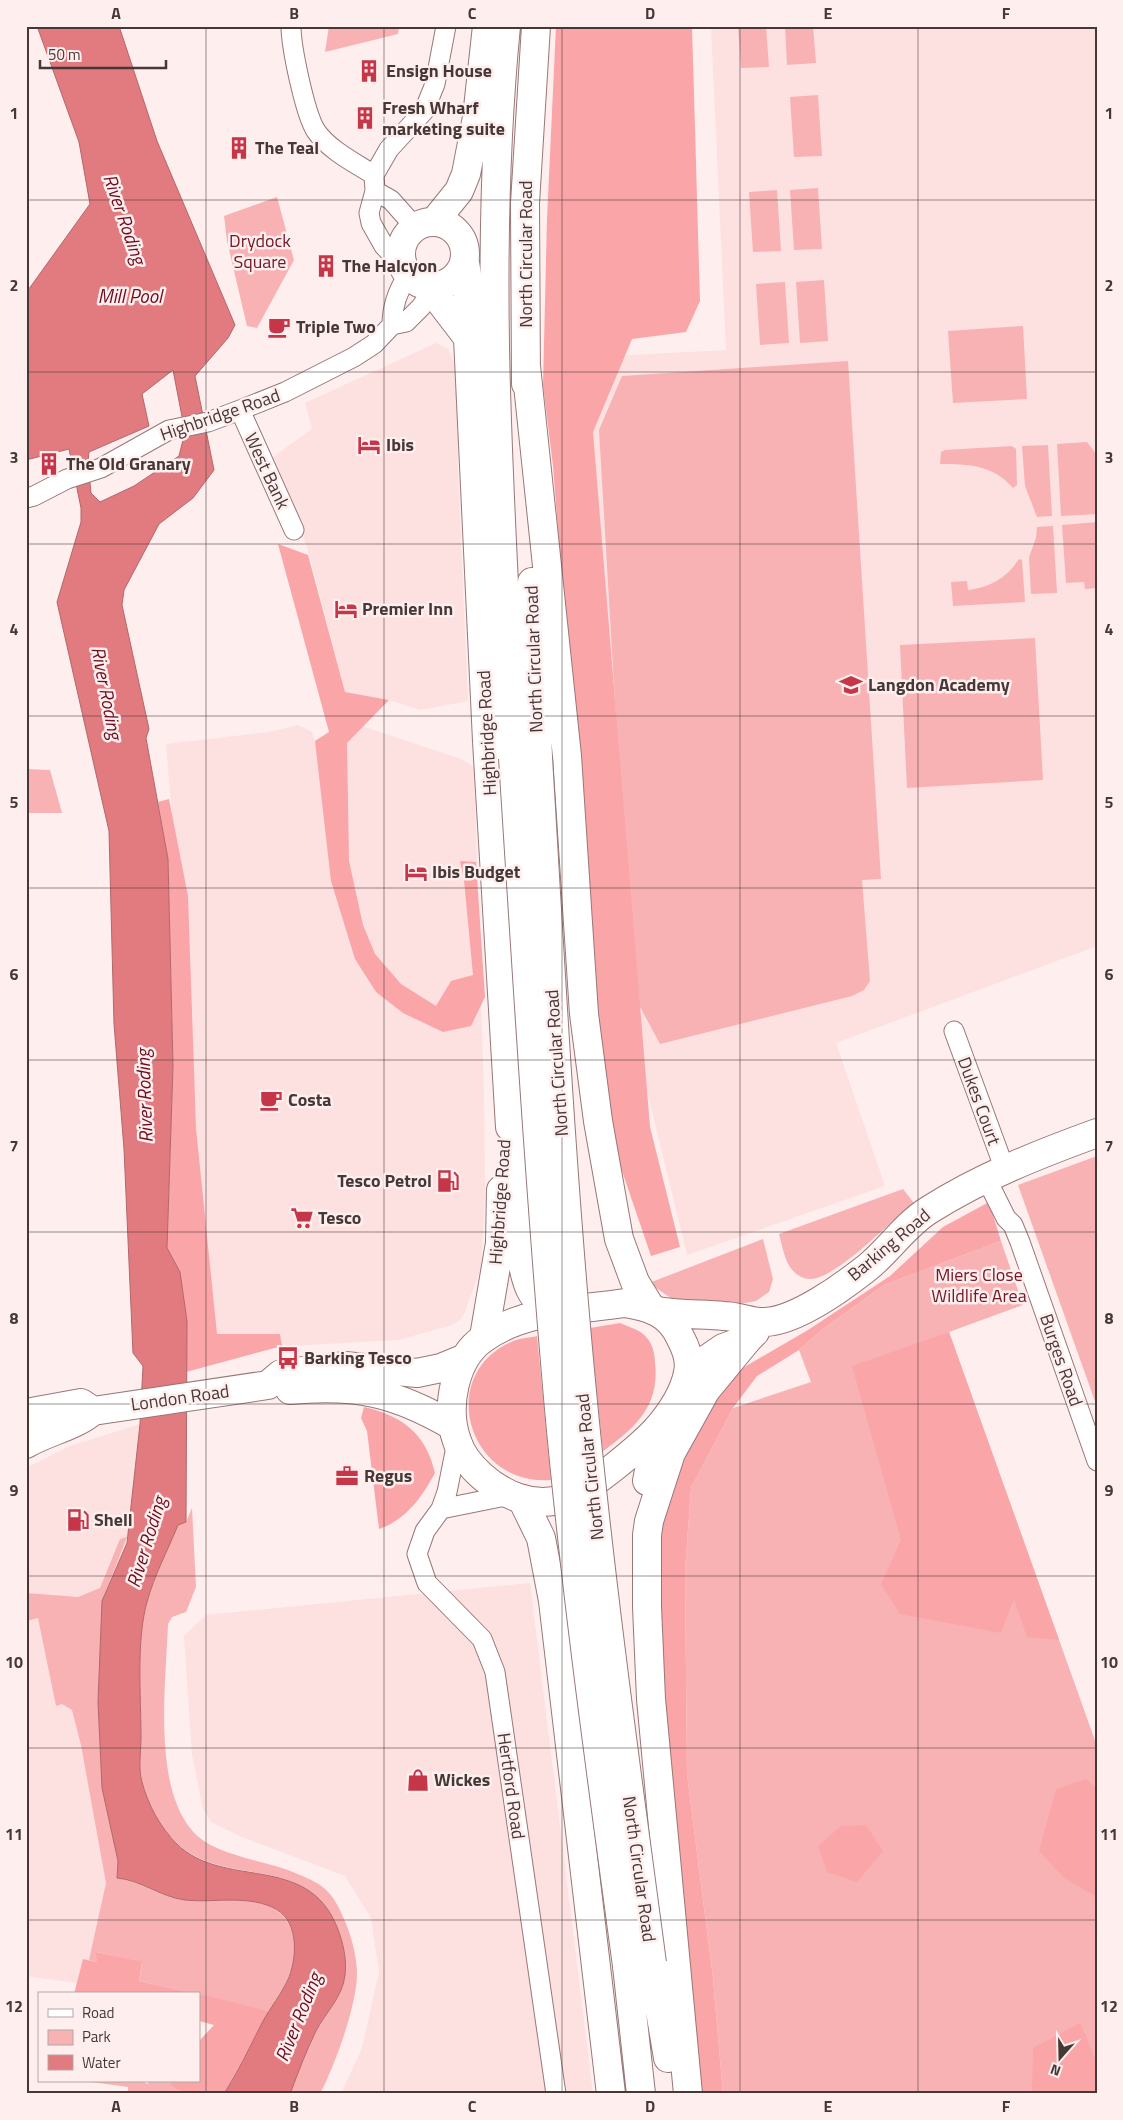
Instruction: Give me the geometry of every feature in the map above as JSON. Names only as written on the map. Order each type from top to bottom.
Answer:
[{"type":"main road","points":[[425,224],[453,228],[460,235],[466,254],[465,263],[454,280],[435,287],[415,282],[405,270],[402,245],[407,236],[425,224],[459,191],[466,174],[477,117],[487,26]]},
{"type":"main road","name":"North Circular Road","points":[[506,26],[498,164],[495,321],[526,758],[564,1166],[583,1400],[610,1646],[640,1964],[641,2094]]},
{"type":"main road","name":"North Circular Road","points":[[526,758],[525,202],[536,26]]},
{"type":"main road","name":"Highbridge Road","points":[[465,263],[468,281],[468,338],[489,780],[510,1128]]},
{"type":"main road","points":[[435,287],[442,304],[468,338]]},
{"type":"main road","points":[[463,1359],[455,1384],[455,1434],[475,1468],[488,1481],[516,1497],[551,1502],[568,1498],[595,1482],[657,1429],[673,1407],[688,1372],[688,1356],[680,1337],[669,1320],[654,1309],[635,1282],[622,1248],[598,1122],[584,1014],[566,756],[526,366]]},
{"type":"main road","name":"Highbridge Road","points":[[510,1128],[517,1133],[520,1248],[524,1268],[530,1288],[549,1313]]},
{"type":"main road","name":"Highbridge Road","points":[[484,1337],[500,1243],[503,1133],[510,1128]]},
{"type":"main road","name":"Barking Road","points":[[688,1372],[723,1348],[830,1294],[868,1266],[920,1216],[996,1174],[1097,1133]]},
{"type":"main road","name":"Barking Road","points":[[463,1359],[473,1346],[484,1337],[509,1323],[549,1313],[626,1303],[696,1316],[736,1316],[757,1331]]},
{"type":"main road","points":[[688,2094],[651,1699],[647,1607],[648,1521],[670,1453],[684,1428],[706,1390],[757,1331]]},
{"type":"main road","name":"London Road","points":[[26,1444],[40,1436],[83,1419],[93,1411],[268,1385],[281,1374],[345,1366],[417,1373],[441,1368],[463,1359]]},
{"type":"main road","name":"London Road","points":[[268,1385],[278,1391],[332,1387],[369,1391],[412,1404],[455,1434]]},
{"type":"main road","name":"London Road","points":[[26,1413],[81,1404],[93,1411]]},
{"type":"main road","points":[[648,1521],[643,1506],[657,1429]]},
{"type":"main road","points":[[516,1497],[541,1538],[553,1601],[611,2094]]},
{"type":"main road","name":"North Circular Road","points":[[640,1964],[674,2094]]},
{"type":"street","points":[[392,325],[392,316],[405,270],[378,237],[371,223],[369,213],[375,183],[389,149],[424,110],[435,84],[446,26]]},
{"type":"street","points":[[291,27],[310,119],[317,132],[375,183],[391,200],[425,224]]},
{"type":"street","name":"Highbridge Road","points":[[26,498],[34,496],[67,479],[95,471],[133,448],[178,427],[224,416],[285,392],[354,358],[374,344],[392,325],[406,322],[422,307],[435,287]]},
{"type":"street","name":"West Bank","points":[[224,416],[294,530]]},
{"type":"street","name":"Dukes Court","points":[[954,1031],[996,1174]]},
{"type":"street","name":"Burges Road","points":[[996,1174],[1006,1218],[1013,1225],[1097,1461]]},
{"type":"street","name":"Hertford Road","points":[[455,1434],[451,1482],[441,1510],[425,1531],[417,1554],[427,1583],[482,1639],[495,1672],[556,2094]]},
{"type":"street","points":[[441,1510],[516,1497]]},
{"type":"shaded area","points":[[556,26],[692,26],[700,301],[686,332],[632,339],[593,432],[650,1127],[680,1247],[651,1256],[604,1118],[553,466],[543,385],[547,219]]},
{"type":"shaded area","name":"Langdon Academy","points":[[711,26],[1097,26],[1097,946],[836,1043],[885,1186],[687,1255],[630,1021],[585,425],[614,356],[726,350]]},
{"type":"shaded area","points":[[436,343],[448,349],[457,369],[458,474],[468,701],[420,710],[389,700],[345,692],[308,550],[273,457],[312,429],[305,403]]},
{"type":"shaded area","points":[[278,544],[308,555],[345,692],[389,700],[347,743],[349,861],[363,925],[375,954],[401,984],[436,1006],[451,981],[473,975],[464,880],[460,861],[476,862],[485,997],[471,1026],[443,1032],[403,1013],[376,992],[355,959],[331,881],[315,741],[329,732]]},
{"type":"shaded area","points":[[353,723],[461,759],[474,767],[484,1094],[485,1195],[481,1268],[464,1314],[460,1320],[452,1325],[398,1340],[218,1350],[196,1128],[194,1077],[166,744],[269,732],[298,725],[312,732],[315,741],[329,732]]},
{"type":"shaded area","points":[[169,799],[188,896],[196,1128],[217,1334],[280,1334],[282,1346],[186,1372],[187,1321],[180,1272],[167,1248],[173,1066],[168,859],[158,802]]},
{"type":"shaded area","points":[[989,1202],[1001,1241],[884,1285],[823,1329],[799,1350],[757,1376],[733,1408],[691,1488],[685,1572],[687,1774],[713,1978],[723,2094],[698,2094],[657,1667],[662,1526],[670,1489],[718,1387],[746,1366],[808,1330],[890,1276],[943,1227]]},
{"type":"shaded area","points":[[620,1323],[638,1331],[649,1341],[654,1353],[656,1378],[649,1404],[643,1414],[625,1434],[603,1451],[590,1328]]},
{"type":"shaded area","points":[[949,1332],[1059,1640],[1027,1637],[1014,1599],[1001,1633],[900,1614],[881,1584],[901,1540],[852,1366]]},
{"type":"shaded area","points":[[537,1336],[551,1480],[522,1477],[498,1465],[481,1447],[471,1425],[469,1401],[474,1378],[488,1357],[511,1342]]},
{"type":"shaded area","points":[[364,1407],[390,1416],[411,1429],[426,1448],[435,1473],[425,1491],[405,1514],[389,1525],[379,1529],[367,1431],[361,1418]]},
{"type":"shaded area","points":[[140,1424],[127,1543],[118,1861],[97,1962],[83,1959],[77,1983],[26,1976],[26,1468],[70,1446]]},
{"type":"shaded area","points":[[530,1583],[593,2094],[341,2094],[362,2048],[379,1972],[371,1918],[345,1876],[242,1837],[211,1822],[203,1809],[192,1755],[184,1636],[206,1615]]},
{"type":"shaded area","points":[[1086,1779],[1097,1788],[1097,1897],[1064,1878],[1039,1851],[1056,1789]]},
{"type":"shaded area","points":[[866,1825],[883,1851],[857,1882],[827,1872],[818,1846],[841,1826]]},
{"type":"shaded area","points":[[96,1952],[142,1962],[139,1981],[187,1992],[75,1992],[83,1959],[97,1962]]},
{"type":"shaded area","points":[[200,1994],[269,2011],[224,2094],[187,2094],[170,2086],[171,2082],[200,2082],[200,2040],[214,2025],[200,2021]]},
{"type":"shaded area","points":[[1080,2023],[1097,2063],[1097,2094],[1032,2094],[1033,2048]]},
{"type":"green space","points":[[329,26],[399,26],[398,34],[325,52]]},
{"type":"green space","points":[[738,26],[766,26],[769,67],[741,68]]},
{"type":"green space","points":[[785,26],[813,26],[816,63],[787,65]]},
{"type":"green space","points":[[818,95],[822,156],[794,157],[790,97]]},
{"type":"green space","points":[[818,188],[822,249],[794,250],[790,190]]},
{"type":"green space","points":[[777,190],[781,251],[753,252],[749,192]]},
{"type":"green space","name":"Drydock Square","points":[[277,197],[294,260],[257,328],[247,326],[227,241],[224,216]]},
{"type":"green space","points":[[824,280],[828,341],[800,343],[796,282]]},
{"type":"green space","points":[[785,282],[789,343],[760,345],[756,284]]},
{"type":"green space","points":[[1023,326],[1027,399],[953,403],[948,331]]},
{"type":"green space","points":[[848,361],[881,879],[862,880],[870,981],[864,990],[852,996],[660,1044],[632,992],[599,430],[622,376]]},
{"type":"green space","points":[[1087,442],[1097,455],[1097,514],[1061,516],[1057,444]]},
{"type":"green space","points":[[1048,445],[1052,516],[1037,517],[1025,486],[1022,446]]},
{"type":"green space","points":[[1012,446],[1016,449],[1017,485],[1013,488],[1005,480],[980,467],[940,464],[941,452],[945,450]]},
{"type":"green space","points":[[1097,522],[1097,588],[1085,589],[1084,582],[1066,583],[1062,525]]},
{"type":"green space","points":[[1053,526],[1057,593],[1031,594],[1029,557],[1036,538],[1037,527]]},
{"type":"green space","points":[[1019,559],[1022,560],[1025,602],[953,606],[951,582],[967,581],[968,590],[983,587],[1003,577]]},
{"type":"green space","points":[[1035,638],[1043,780],[907,788],[900,645]]},
{"type":"green space","points":[[26,769],[50,770],[62,813],[26,813]]},
{"type":"green space","points":[[1097,1156],[1097,1407],[1018,1185]]},
{"type":"green space","points":[[903,1189],[914,1203],[867,1245],[841,1265],[829,1273],[812,1279],[800,1276],[790,1267],[785,1257],[779,1234]]},
{"type":"green space","points":[[763,1239],[773,1279],[769,1292],[756,1301],[735,1305],[672,1299],[649,1283]]},
{"type":"green space","name":"Miers Close Wildlife Area","points":[[1001,1241],[1023,1305],[949,1332],[1097,1746],[1097,2094],[723,2094],[713,1978],[687,1774],[685,1572],[691,1488],[733,1408],[811,1382],[799,1350],[823,1329],[884,1285]]},
{"type":"green space","points":[[192,1508],[196,1587],[186,1612],[172,1617],[168,1624],[164,1730],[166,1758],[171,1784],[178,1808],[190,1828],[199,1837],[224,1851],[293,1872],[314,1881],[328,1892],[340,1910],[349,1931],[354,1951],[357,1971],[356,1984],[350,2016],[332,2067],[320,2094],[290,2094],[316,2031],[338,1998],[344,1983],[345,1957],[337,1927],[323,1903],[306,1888],[285,1879],[217,1865],[196,1857],[177,1843],[155,1815],[141,1777],[140,1651],[144,1617],[154,1583],[178,1525],[186,1522]]},
{"type":"green space","points":[[127,1537],[102,1601],[98,1702],[102,1788],[118,1861],[117,1878],[134,1882],[176,1899],[253,1901],[262,1903],[282,1914],[292,1933],[294,1955],[288,1978],[269,2011],[200,1995],[200,1992],[187,1992],[139,1981],[142,1963],[97,1952],[97,1962],[89,1960],[106,1883],[81,1745],[72,1710],[62,1704],[56,1706],[38,1618],[26,1621],[26,1593],[78,1597],[100,1588],[120,1539]]},
{"type":"green space","points":[[91,2082],[143,2082],[148,2084],[149,2082],[171,2082],[170,2086],[187,2094],[128,2094],[128,2087]]},
{"type":"water","points":[[37,26],[119,26],[157,141],[235,325],[228,338],[195,376],[214,470],[193,498],[159,524],[124,590],[122,605],[149,729],[146,738],[168,859],[173,1066],[167,1248],[180,1272],[187,1321],[186,1522],[178,1525],[153,1583],[144,1617],[140,1651],[140,1766],[142,1782],[151,1807],[160,1823],[177,1844],[196,1858],[218,1866],[286,1880],[306,1889],[323,1904],[337,1927],[345,1957],[344,1983],[312,2039],[290,2094],[224,2094],[289,1977],[294,1958],[294,1938],[287,1919],[281,1912],[262,1903],[240,1900],[185,1900],[167,1896],[126,1879],[117,1878],[118,1861],[102,1788],[98,1702],[102,1601],[127,1543],[140,1424],[143,1366],[133,1353],[124,1149],[114,1024],[109,831],[57,602],[81,522],[81,508],[69,449],[26,460],[26,293],[90,204],[79,142]],"holes":[[[173,370],[185,432],[179,456],[134,486],[100,502],[91,493],[89,452],[149,426],[142,394]]]},
{"type":"place","name":"Ensign House","points":[[369,71]]},
{"type":"place","name":"Fresh Wharf marketing suite","points":[[365,118]]},
{"type":"place","name":"The Teal","points":[[239,148]]},
{"type":"place","name":"The Halcyon","points":[[326,266]]},
{"type":"place","name":"Triple Two","points":[[279,327]]},
{"type":"place","name":"Ibis","points":[[369,445]]},
{"type":"place","name":"The Old Granary","points":[[49,464]]},
{"type":"place","name":"Premier Inn","points":[[346,609]]},
{"type":"place","name":"Langdon Academy","points":[[851,685]]},
{"type":"place","name":"Ibis Budget","points":[[416,872]]},
{"type":"place","name":"Costa","points":[[271,1100]]},
{"type":"place","name":"Tesco Petrol","points":[[448,1181]]},
{"type":"place","name":"Tesco","points":[[302,1218]]},
{"type":"place","name":"Barking Tesco","points":[[288,1358]]},
{"type":"place","name":"Regus","points":[[347,1476]]},
{"type":"place","name":"Shell","points":[[78,1520]]},
{"type":"place","name":"Wickes","points":[[418,1780]]},
{"type":"water label","name":"River Roding","points":[[125,219]]},
{"type":"water label","name":"Mill Pool","points":[[130,296]]},
{"type":"water label","name":"River Roding","points":[[107,693]]},
{"type":"water label","name":"River Roding","points":[[144,1096]]},
{"type":"water label","name":"River Roding","points":[[146,1542]]},
{"type":"water label","name":"River Roding","points":[[298,2017]]}]
